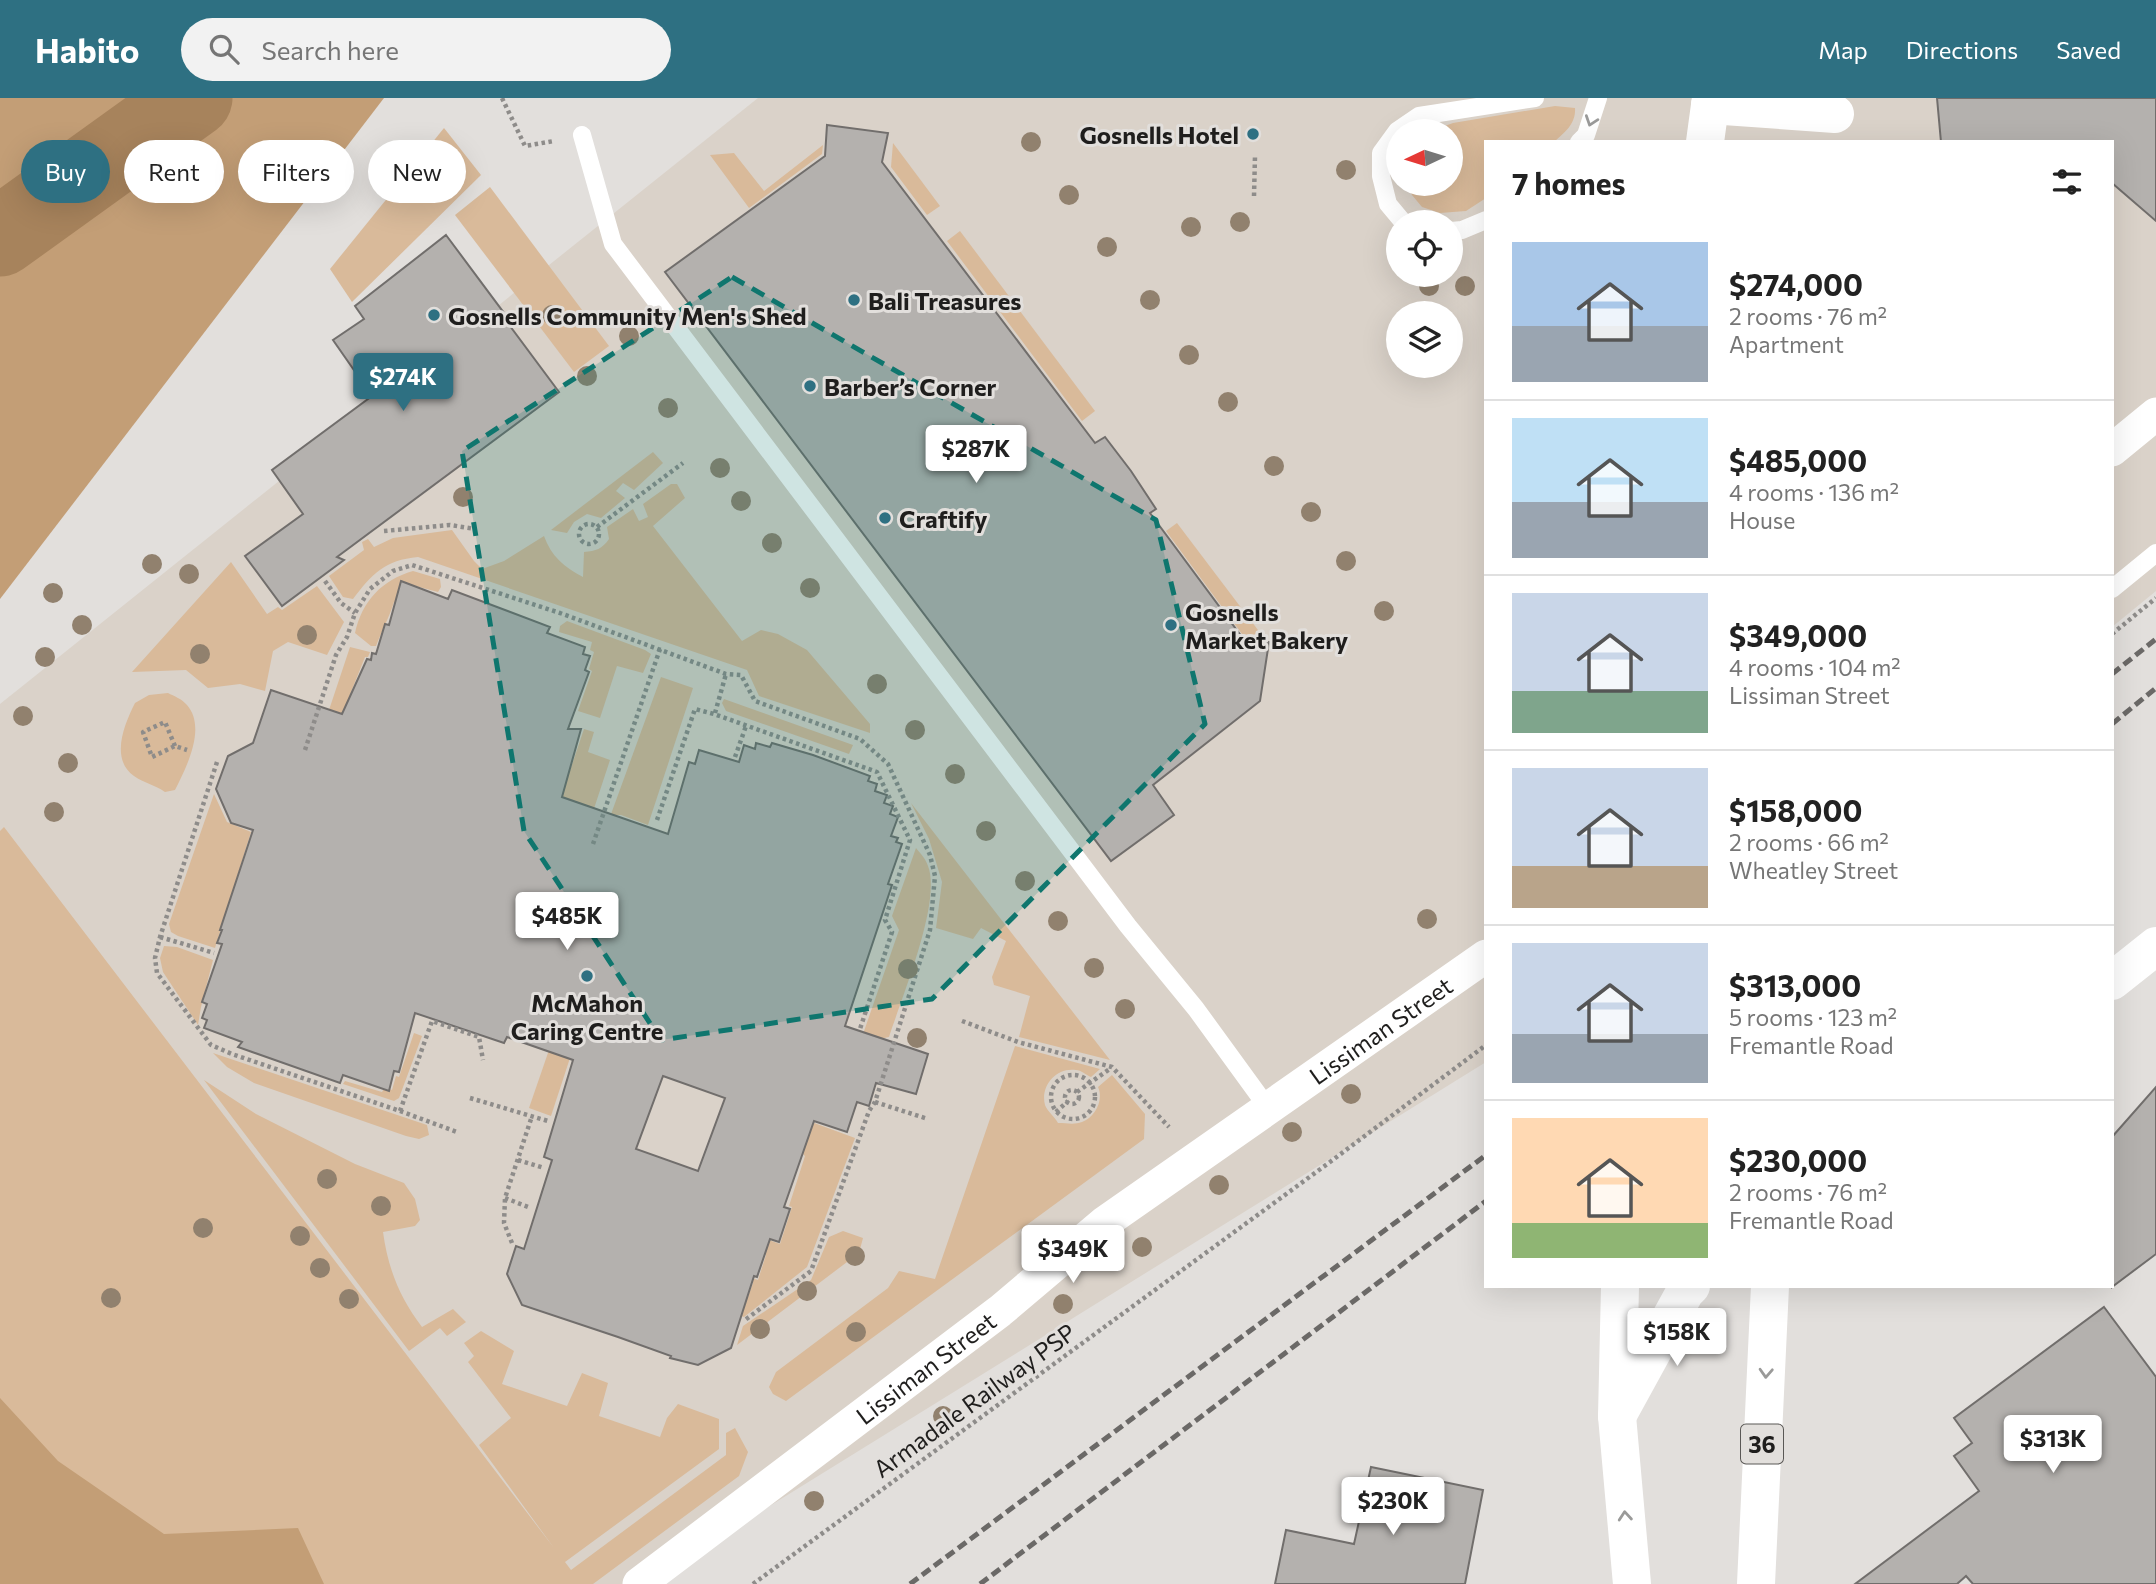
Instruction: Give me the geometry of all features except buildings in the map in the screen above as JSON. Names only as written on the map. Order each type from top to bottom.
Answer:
[{"type":"main road","points":[[1705,140],[1710,101],[1835,118]]},
{"type":"main road","points":[[2114,979],[2156,946]]},
{"type":"main road","points":[[1620,1288],[1616,1416],[1632,1584]]},
{"type":"main road","points":[[1616,1416],[1689,1288]]},
{"type":"main road","name":"36","points":[[1756,1584],[1772,1292]]},
{"type":"street","points":[[2114,448],[2156,414]]},
{"type":"street","name":"Lissiman Street","points":[[639,1584],[1000,1311],[1104,1223],[1484,957]]},
{"type":"lane","points":[[1393,210],[1388,204],[1381,176],[1381,153],[1397,131],[1419,116],[1535,98]]},
{"type":"lane","points":[[1581,140],[1586,135],[1598,98]]},
{"type":"lane","points":[[582,135],[613,244],[1128,926],[1196,1009],[1268,1108]]},
{"type":"lane","points":[[1463,230],[1484,221]]},
{"type":"lane","points":[[2114,587],[2156,553]]},
{"type":"path","points":[[502,98],[526,146],[582,135]]},
{"type":"path","points":[[1254,196],[1255,156]]},
{"type":"path","points":[[597,527],[683,463]]},
{"type":"path","points":[[591,523],[597,527],[600,533],[596,542],[590,544],[581,540],[579,533],[582,527],[591,523]]},
{"type":"path","points":[[384,531],[450,525],[475,529]]},
{"type":"path","points":[[305,750],[336,655],[347,637],[355,613],[370,589],[393,571],[412,565],[560,613],[726,674],[741,675],[755,701],[860,739],[888,764],[930,855],[935,876],[930,930],[875,1102],[869,1111],[811,1271],[745,1320]]},
{"type":"path","points":[[325,581],[341,603],[355,613]]},
{"type":"path","points":[[2114,632],[2156,598]]},
{"type":"path","points":[[593,844],[660,649]]},
{"type":"path","points":[[715,713],[726,674]]},
{"type":"path","points":[[657,820],[695,709],[715,713],[877,772],[910,840],[885,920],[892,932],[860,1028]]},
{"type":"path","points":[[175,746],[165,722],[143,733],[152,757],[175,746],[187,750]]},
{"type":"path","points":[[735,757],[746,726]]},
{"type":"path","points":[[217,762],[160,937],[155,958],[157,973],[211,1045],[457,1132]]},
{"type":"path","points":[[160,937],[215,953]]},
{"type":"path","points":[[400,1111],[432,1021],[479,1037],[483,1060]]},
{"type":"path","points":[[962,1021],[1018,1042],[1112,1067],[1169,1127]]},
{"type":"path","name":"Armadale Railway PSP","points":[[753,1584],[1484,1046]]},
{"type":"path","points":[[1077,1092],[1112,1067]]},
{"type":"path","points":[[1071,1074],[1090,1083],[1094,1089],[1094,1104],[1084,1116],[1070,1119],[1056,1112],[1052,1106],[1051,1092],[1058,1080],[1071,1074]]},
{"type":"path","points":[[1068,1101],[1066,1095],[1070,1090],[1077,1092]]},
{"type":"path","points":[[1068,1101],[1076,1103],[1079,1098],[1077,1092]]},
{"type":"path","points":[[470,1098],[548,1121]]},
{"type":"path","points":[[1056,1112],[1068,1101]]},
{"type":"path","points":[[875,1102],[928,1119]]},
{"type":"path","points":[[512,1243],[504,1223],[505,1198],[532,1116]]},
{"type":"path","points":[[518,1160],[544,1168]]},
{"type":"path","points":[[505,1198],[531,1208]]},
{"type":"highlighted area","points":[[732,277],[1156,520],[1205,724],[932,999],[661,1040],[524,831],[462,451]]},
{"type":"shaded area","points":[[0,98],[384,98],[352,140],[238,140],[238,203],[304,203],[0,599]]},
{"type":"shaded area","points":[[758,98],[2156,98],[2156,591],[2114,625],[2114,140],[1484,140],[1484,1063],[644,1584],[519,1584],[0,831],[0,704]]},
{"type":"shaded area","points":[[1555,106],[1575,108],[1572,123],[1556,140],[1484,140],[1484,199],[1466,211],[1431,210],[1422,207],[1413,196],[1463,196],[1463,121]]},
{"type":"shaded area","points":[[444,128],[453,140],[434,140]]},
{"type":"shaded area","points":[[893,143],[940,206],[927,215],[891,167]]},
{"type":"shaded area","points":[[823,145],[822,154],[749,208],[710,155],[734,153],[764,191]]},
{"type":"shaded area","points":[[466,156],[481,175],[466,190]]},
{"type":"shaded area","points":[[490,187],[609,346],[574,372],[455,215]]},
{"type":"shaded area","points":[[383,203],[453,203],[352,302],[330,269]]},
{"type":"shaded area","points":[[960,231],[1095,411],[1082,421],[947,241]]},
{"type":"shaded area","points":[[653,452],[663,463],[634,490],[623,483],[616,491],[625,498],[601,518],[587,514],[574,522],[567,533],[551,530]]},
{"type":"shaded area","points":[[671,484],[677,484],[685,498],[653,526],[742,641],[761,630],[778,634],[807,650],[870,724],[870,733],[759,696],[747,670],[418,557],[397,561],[380,570],[353,599],[343,597],[329,576],[364,550],[362,542],[368,539],[374,547],[393,538],[452,530],[482,569],[504,561],[544,536],[559,560],[583,577],[584,552],[598,549],[609,539],[607,527],[633,509],[639,521],[648,517],[643,504]]},
{"type":"shaded area","points":[[1177,523],[1264,638],[1242,634],[1166,531]]},
{"type":"shaded area","points":[[231,562],[267,614],[278,607],[282,610],[317,586],[344,622],[327,655],[288,642],[273,651],[265,691],[240,684],[208,688],[186,670],[132,672]]},
{"type":"shaded area","points":[[413,571],[440,579],[441,587],[438,592],[408,584],[394,602],[376,646],[371,646],[355,633],[368,602],[383,586]]},
{"type":"shaded area","points":[[567,621],[651,654],[643,673],[617,666],[600,718],[578,711],[592,671],[589,669],[594,652],[590,650],[592,642],[559,632],[560,626]]},
{"type":"shaded area","points":[[350,647],[370,652],[368,657],[365,657],[349,697],[351,698],[346,712],[314,755]]},
{"type":"shaded area","points":[[661,677],[693,688],[648,825],[616,815],[604,848],[599,847]]},
{"type":"shaded area","points":[[168,693],[180,699],[193,714],[195,736],[189,760],[175,790],[165,792],[134,776],[127,769],[122,761],[121,741],[135,703],[149,695]]},
{"type":"shaded area","points":[[724,699],[853,745],[849,754],[726,711],[722,703]]},
{"type":"shaded area","points":[[584,729],[594,732],[588,752],[610,760],[583,842],[548,836]]},
{"type":"shaded area","points":[[214,794],[227,822],[251,832],[215,948],[178,936],[171,932],[169,924]]},
{"type":"shaded area","points":[[911,803],[1110,1060],[1019,1037],[1030,996],[994,985],[992,977],[1006,941],[981,928],[973,939],[936,928],[942,882],[929,839]]},
{"type":"shaded area","points":[[4,827],[554,1548],[479,1445],[511,1418],[468,1362],[474,1356],[464,1343],[481,1331],[514,1351],[502,1384],[567,1406],[582,1373],[608,1383],[599,1416],[660,1437],[667,1418],[678,1404],[719,1419],[719,1449],[565,1562],[571,1570],[726,1455],[726,1433],[735,1428],[748,1452],[739,1476],[593,1584],[0,1584],[0,831]]},
{"type":"shaded area","points":[[916,848],[927,863],[931,882],[930,903],[918,951],[889,1037],[874,1040],[862,1037],[899,930],[892,916]]},
{"type":"shaded area","points":[[164,946],[177,947],[213,960],[198,1025],[163,972],[160,958]]},
{"type":"shaded area","points":[[414,1033],[422,1036],[399,1098],[394,1101],[343,1084],[345,1081],[382,1092],[385,1087],[392,1090]]},
{"type":"shaded area","points":[[1015,1046],[1100,1069],[1091,1077],[1080,1071],[1069,1070],[1051,1079],[1045,1091],[1045,1105],[1058,1123],[1073,1124],[1087,1120],[1099,1102],[1098,1087],[1112,1075],[1145,1114],[1144,1139],[786,1401],[773,1394],[769,1387],[776,1372],[888,1288],[899,1271],[935,1279]]},
{"type":"shaded area","points":[[549,1050],[570,1058],[551,1116],[529,1108]]},
{"type":"shaded area","points":[[213,1053],[427,1125],[429,1135],[419,1139],[406,1136],[254,1083],[227,1067]]},
{"type":"shaded area","points":[[204,1080],[256,1114],[355,1164],[404,1183],[415,1199],[420,1220],[415,1226],[383,1232],[396,1282],[422,1327],[453,1309],[466,1322],[447,1336],[440,1328],[409,1351]]},
{"type":"shaded area","points":[[806,1120],[855,1138],[807,1267],[744,1317],[741,1316],[753,1283],[748,1277],[758,1280],[766,1255],[761,1253],[766,1239],[780,1244],[792,1207],[789,1206],[805,1156],[802,1153]]},
{"type":"shaded area","points":[[843,1231],[863,1238],[859,1253],[737,1345],[743,1326],[811,1280],[829,1237]]},
{"type":"shaded area","points":[[0,1398],[58,1461],[164,1534],[298,1528],[324,1584],[0,1584]]},
{"type":"waterway","points":[[0,237],[193,98]]},
{"type":"railway","points":[[2114,672],[2156,639]]},
{"type":"railway","points":[[2114,722],[2156,688]]},
{"type":"railway","points":[[910,1584],[1484,1156]]},
{"type":"railway","points":[[980,1584],[1484,1203]]},
{"type":"place","name":"Gosnells Hotel","points":[[1253,134]]},
{"type":"place","name":"Bali Treasures","points":[[854,300]]},
{"type":"place","name":"Gosnells Community Men's Shed","points":[[434,315]]},
{"type":"place","name":"Barber’s Corner","points":[[810,386]]},
{"type":"place","name":"Craftify","points":[[885,518]]},
{"type":"place","name":"Gosnells Market Bakery","points":[[1171,625]]},
{"type":"place","name":"McMahon Caring Centre","points":[[587,976]]}]
